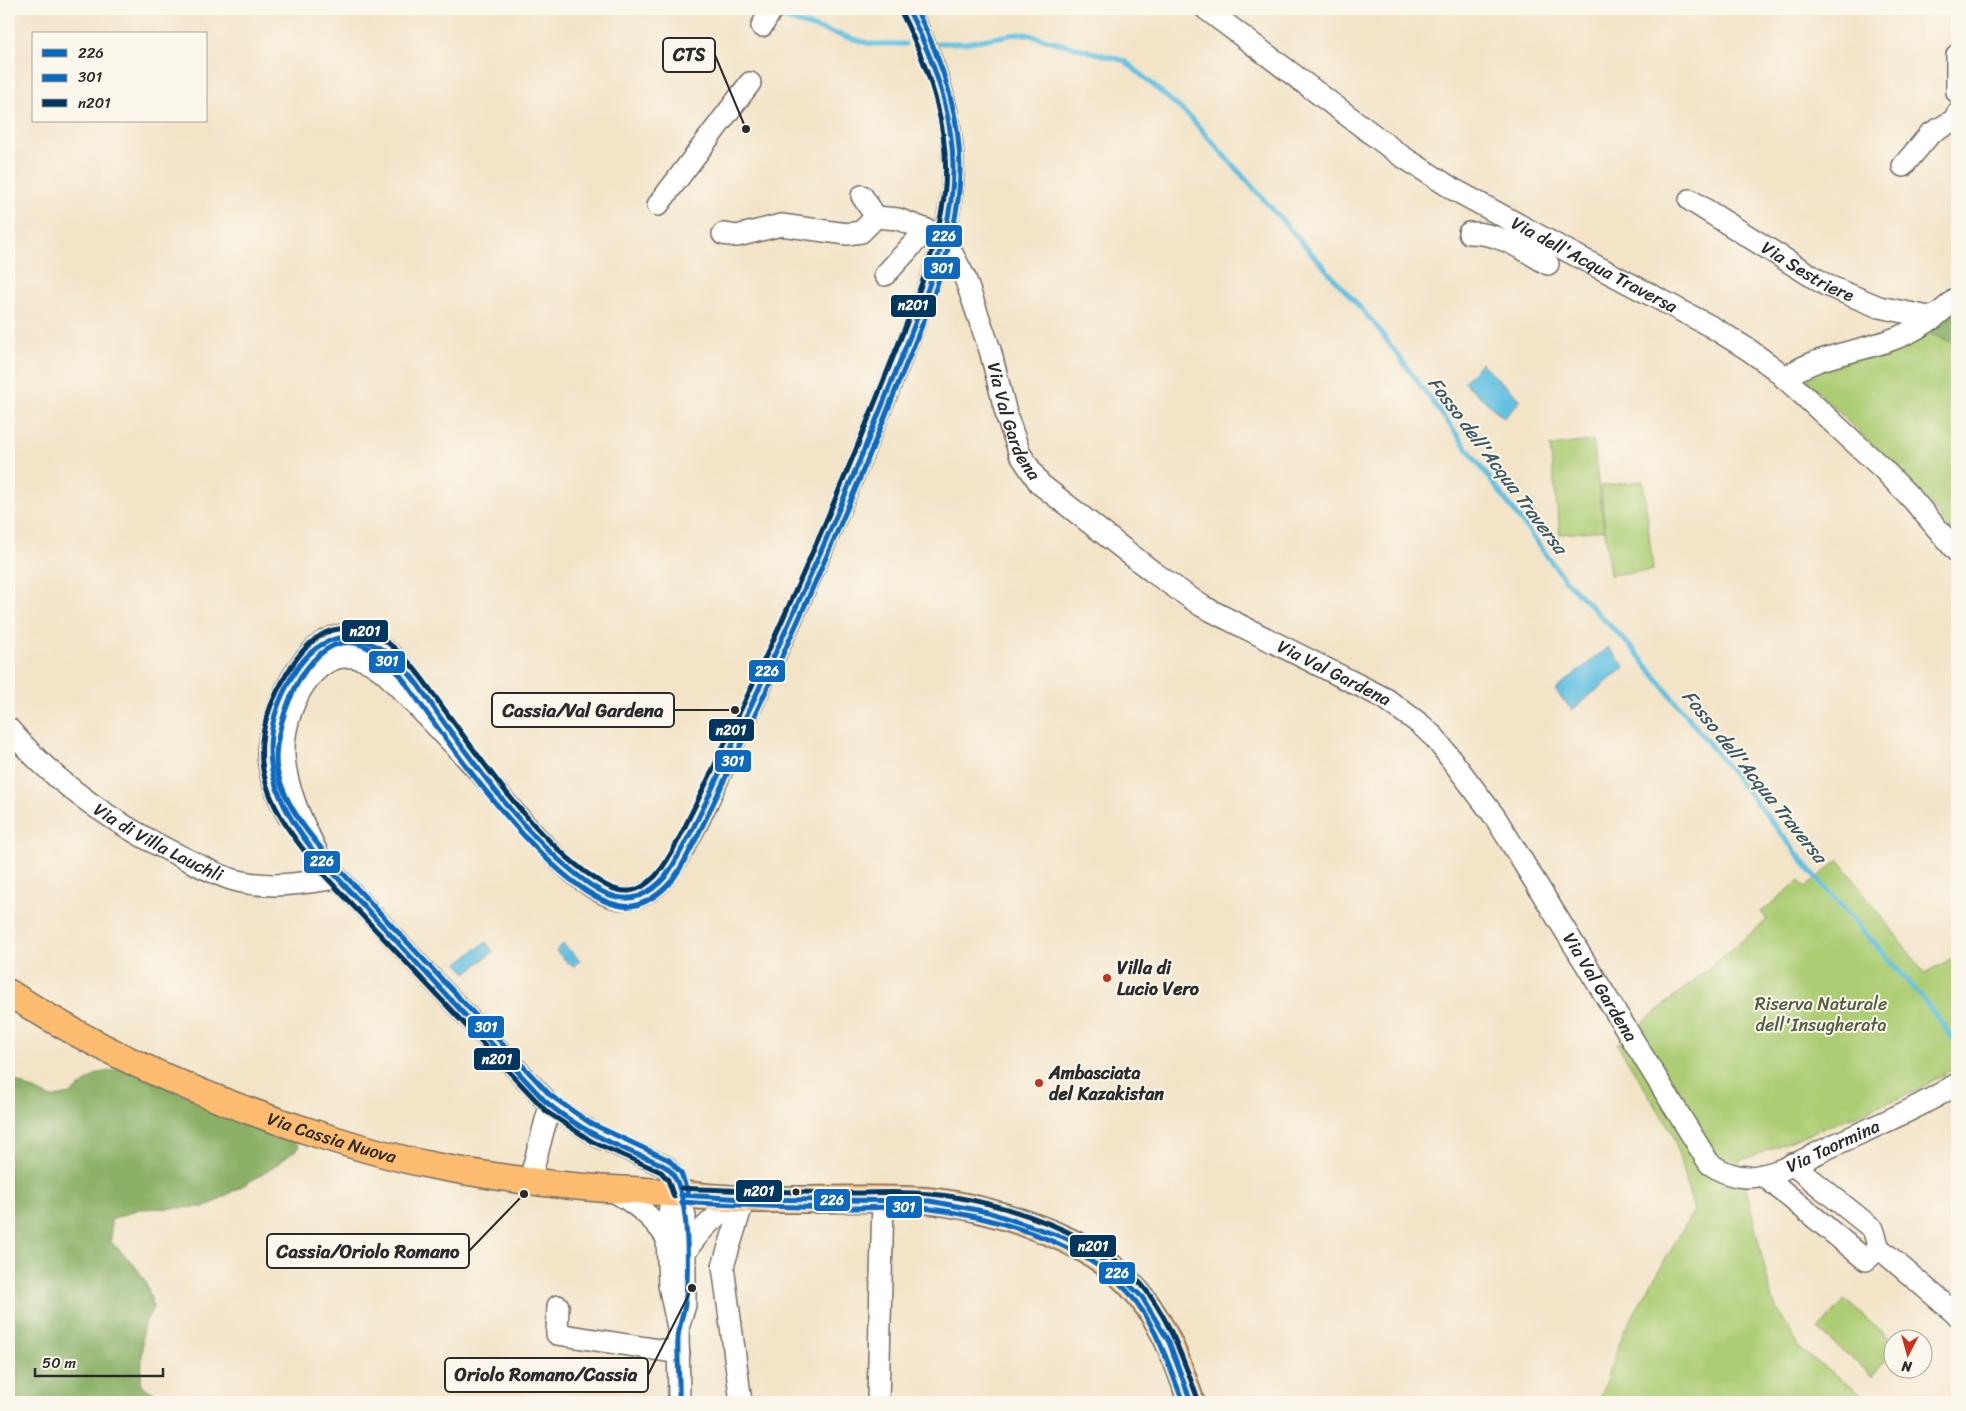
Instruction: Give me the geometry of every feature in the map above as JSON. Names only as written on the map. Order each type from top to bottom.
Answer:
[{"type":"main road","name":"Via Cassia Nuova","points":[[9,993],[88,1040],[218,1100],[332,1139],[398,1158],[449,1169],[611,1190],[744,1199],[930,1201],[994,1213],[1063,1237],[1096,1255],[1134,1287],[1170,1342],[1191,1402]]},
{"type":"street","points":[[678,1328],[685,1305],[686,1251],[685,1216],[681,1194],[675,1178],[665,1166],[597,1136],[550,1105],[469,1020],[369,910],[322,863],[290,820],[280,801],[271,778],[268,756],[270,737],[278,705],[293,676],[323,643],[334,637],[349,635],[369,641],[389,652],[406,670],[476,768],[554,854],[589,885],[618,898],[632,898],[645,893],[663,879],[693,828],[759,690],[836,520],[912,329],[934,233],[952,180],[949,120],[926,43],[908,9]]},
{"type":"street","name":"Via dell'Acqua Traversa","points":[[1206,9],[1400,155],[1510,232],[1712,327],[1760,358],[1898,483],[1957,552]]},
{"type":"street","points":[[1957,55],[1957,92]]},
{"type":"street","points":[[658,205],[750,83]]},
{"type":"street","points":[[1903,166],[1930,134],[1954,120],[1957,114]]},
{"type":"street","points":[[862,196],[876,218]]},
{"type":"street","name":"Via Sestriere","points":[[1690,200],[1826,285],[1880,307],[1934,318]]},
{"type":"street","points":[[722,234],[737,236],[781,225],[847,234],[861,232],[876,218],[898,219],[934,233]]},
{"type":"street","points":[[1469,234],[1489,235],[1510,232],[1548,264]]},
{"type":"street","points":[[886,274],[934,233]]},
{"type":"street","name":"Via Val Gardena","points":[[934,233],[965,278],[990,350],[1007,417],[1020,454],[1040,484],[1153,572],[1202,606],[1386,699],[1420,724],[1435,738],[1495,817],[1704,1157]]},
{"type":"street","points":[[1784,378],[1818,360],[1898,338],[1934,318],[1957,298]]},
{"type":"street","name":"Via di Villa Lauchli","points":[[9,729],[60,781],[98,809],[126,828],[204,868],[238,881],[271,885],[297,884],[337,878]]},
{"type":"street","name":"Via Taormina","points":[[1704,1157],[1725,1173],[1737,1176],[1763,1174],[1792,1164],[1933,1099],[1957,1084]]},
{"type":"street","points":[[530,1180],[550,1105]]},
{"type":"street","points":[[1792,1164],[1873,1229],[1879,1248],[1957,1315]]},
{"type":"street","points":[[1763,1174],[1866,1260],[1879,1248]]},
{"type":"street","points":[[611,1190],[630,1200],[644,1211],[667,1238]]},
{"type":"street","points":[[679,1402],[678,1328],[669,1285],[667,1238],[670,1206],[674,1199],[681,1194]]},
{"type":"street","points":[[686,1251],[699,1231],[715,1215],[744,1199]]},
{"type":"street","points":[[741,1402],[723,1266],[744,1199]]},
{"type":"street","points":[[878,1402],[883,1199]]},
{"type":"street","points":[[558,1306],[557,1334],[679,1353]]},
{"type":"green space","points":[[1957,304],[1957,539],[1924,496],[1804,378],[1924,331]]},
{"type":"green space","points":[[1957,312],[1957,344],[1930,334]]},
{"type":"green space","points":[[1593,441],[1604,530],[1560,534],[1550,446]]},
{"type":"green space","points":[[1643,481],[1653,570],[1610,575],[1600,486]]},
{"type":"green space","name":"Riserva Naturale dell'Insugherata","points":[[1839,860],[1925,974],[1957,955],[1957,1066],[1914,1092],[1740,1161],[1772,1300],[1801,1350],[1872,1402],[1598,1402],[1624,1331],[1694,1210],[1672,1132],[1617,1044],[1767,920],[1761,912],[1799,881],[1805,888]]},
{"type":"green space","points":[[122,1069],[293,1140],[300,1147],[271,1169],[206,1207],[139,1209],[111,1220],[111,1242],[139,1271],[147,1286],[153,1308],[143,1326],[141,1386],[172,1402],[9,1402],[9,1078],[51,1098],[70,1094],[98,1073]]},
{"type":"green space","points":[[1845,1300],[1884,1334],[1884,1362],[1872,1376],[1819,1330]]},
{"type":"water","points":[[1481,363],[1521,400],[1504,418],[1464,382]]},
{"type":"water","points":[[1608,647],[1625,667],[1572,710],[1555,690]]},
{"type":"water","points":[[486,942],[493,952],[466,973],[458,963]]},
{"type":"water","points":[[563,944],[580,960],[573,967],[556,951]]},
{"type":"waterway","name":"Fosso dell'Acqua Traversa","points":[[754,9],[759,10]]},
{"type":"waterway","name":"Fosso dell'Acqua Traversa","points":[[775,16],[871,44],[905,44]]},
{"type":"waterway","name":"Fosso dell'Acqua Traversa","points":[[938,43],[965,43],[1022,33],[1125,61],[1190,117],[1374,323],[1565,580],[1634,650],[1816,877],[1924,1000],[1957,1044]]},
{"type":"transit line","name":"226","points":[[679,1402],[678,1337],[685,1304],[687,1254],[684,1211],[675,1178],[663,1165],[596,1135],[564,1116],[545,1101],[321,860],[290,818],[280,796],[273,774],[270,752],[272,729],[278,705],[290,680],[307,657],[327,642],[339,638],[364,641],[378,647],[399,663],[417,683],[448,728],[511,810],[546,848],[585,881],[610,895],[632,898],[650,890],[665,877],[703,808],[816,563],[915,324],[940,250],[951,200],[953,175],[949,125],[944,101],[929,54],[908,9]]},
{"type":"transit line","name":"301","points":[[688,1193],[681,1173],[669,1160],[590,1123],[550,1095],[337,867],[301,822],[286,797],[277,770],[276,754],[279,733],[285,711],[294,690],[306,670],[320,654],[336,645],[354,643],[368,647],[380,655],[400,675],[442,734],[500,808],[532,844],[564,874],[594,896],[622,906],[636,905],[644,902],[668,884],[682,864],[703,824],[809,596],[915,343],[948,249],[954,225],[960,175],[957,126],[945,78],[927,31],[916,9]]},
{"type":"transit line","name":"n201","points":[[674,1197],[668,1180],[661,1172],[593,1142],[547,1112],[326,877],[306,853],[275,806],[266,783],[262,758],[263,733],[271,705],[286,675],[300,654],[312,642],[333,630],[348,628],[369,632],[388,643],[407,660],[513,800],[547,839],[565,856],[594,878],[617,890],[634,890],[648,883],[656,876],[674,849],[697,802],[799,583],[902,336],[934,244],[940,221],[946,173],[942,125],[921,56],[901,12]]},
{"type":"transit line","name":"n201","points":[[681,1188],[785,1192],[900,1192],[931,1194],[988,1204],[1050,1224],[1080,1238],[1107,1254],[1130,1273],[1149,1294],[1171,1332],[1198,1399]]},
{"type":"transit line","name":"226","points":[[681,1195],[744,1199],[930,1201],[988,1212],[1063,1237],[1084,1247],[1108,1264],[1142,1297],[1169,1342],[1191,1402]]},
{"type":"transit line","name":"301","points":[[681,1202],[785,1207],[921,1208],[986,1219],[1044,1238],[1071,1250],[1097,1265],[1119,1283],[1137,1303],[1152,1326],[1183,1402]]},
{"type":"place","name":"CTS","points":[[746,129]]},
{"type":"place","name":"Cassia/Val Gardena","points":[[735,710]]},
{"type":"place","name":"Villa di Lucio Vero","points":[[1107,978]]},
{"type":"place","name":"Ambasciata del Kazakistan","points":[[1039,1083]]},
{"type":"place","name":"Cassia/Oriolo Romano","points":[[524,1194]]},
{"type":"place","name":"Oriolo Romano/Cassia","points":[[692,1288]]}]
